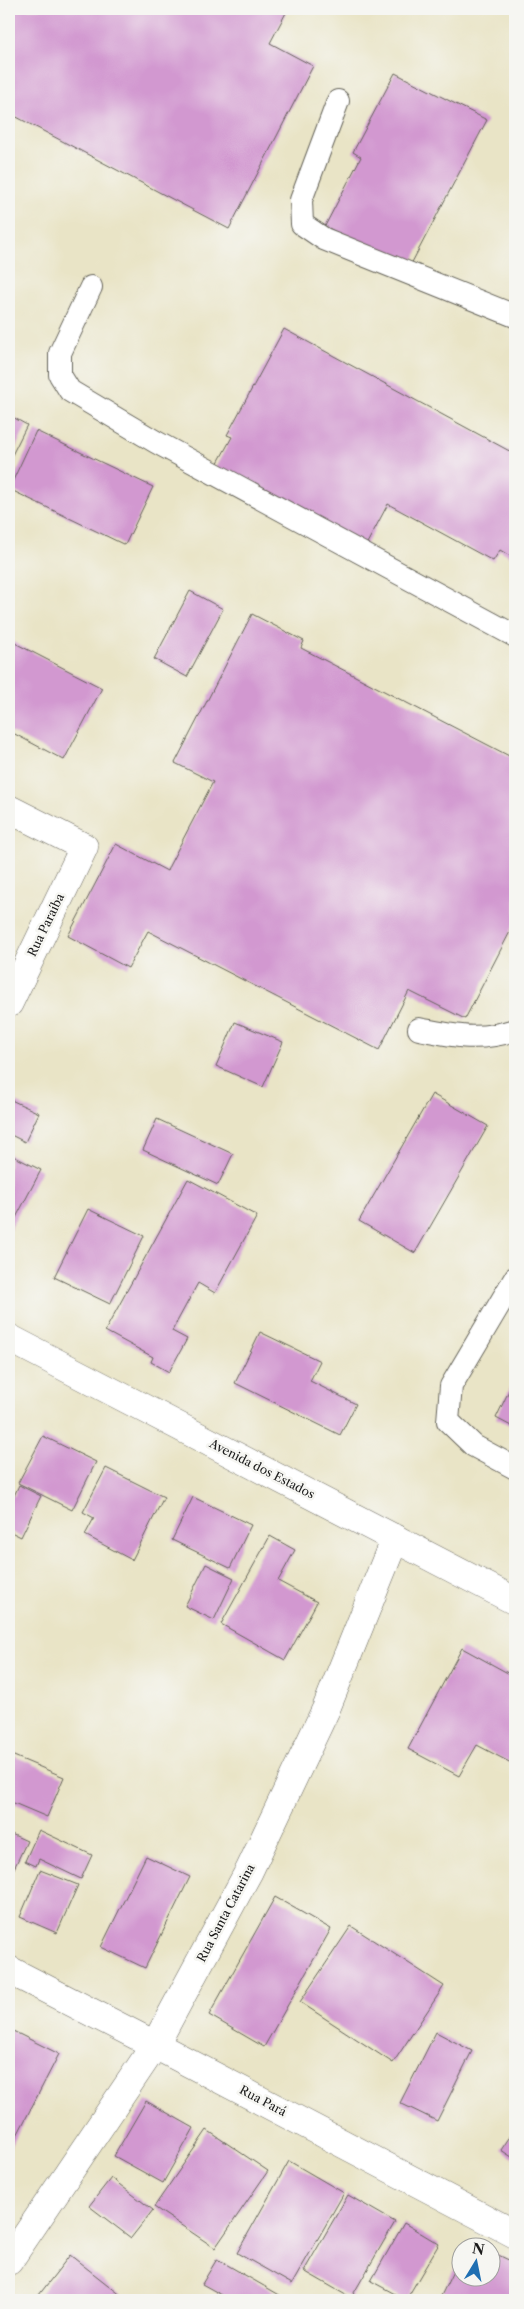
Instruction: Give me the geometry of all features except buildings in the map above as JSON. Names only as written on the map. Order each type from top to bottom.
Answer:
[{"type":"street","name":"Rua Paraíba","points":[[9,809],[84,848],[9,1003]]},
{"type":"street","name":"Avenida dos Estados","points":[[9,1338],[515,1601]]},
{"type":"street","name":"Rua Santa Catarina","points":[[9,2261],[155,2045],[254,1862],[326,1709],[395,1538]]},
{"type":"street","name":"Rua Pará","points":[[9,1970],[515,2234]]},
{"type":"lane","points":[[338,101],[301,200],[302,224],[324,239],[515,316]]},
{"type":"lane","points":[[90,287],[60,353],[60,375],[70,391],[156,442],[515,636]]},
{"type":"lane","points":[[419,1029],[467,1038],[495,1036],[515,1030]]},
{"type":"lane","points":[[515,1278],[451,1386],[448,1421],[474,1446],[515,1468]]}]
